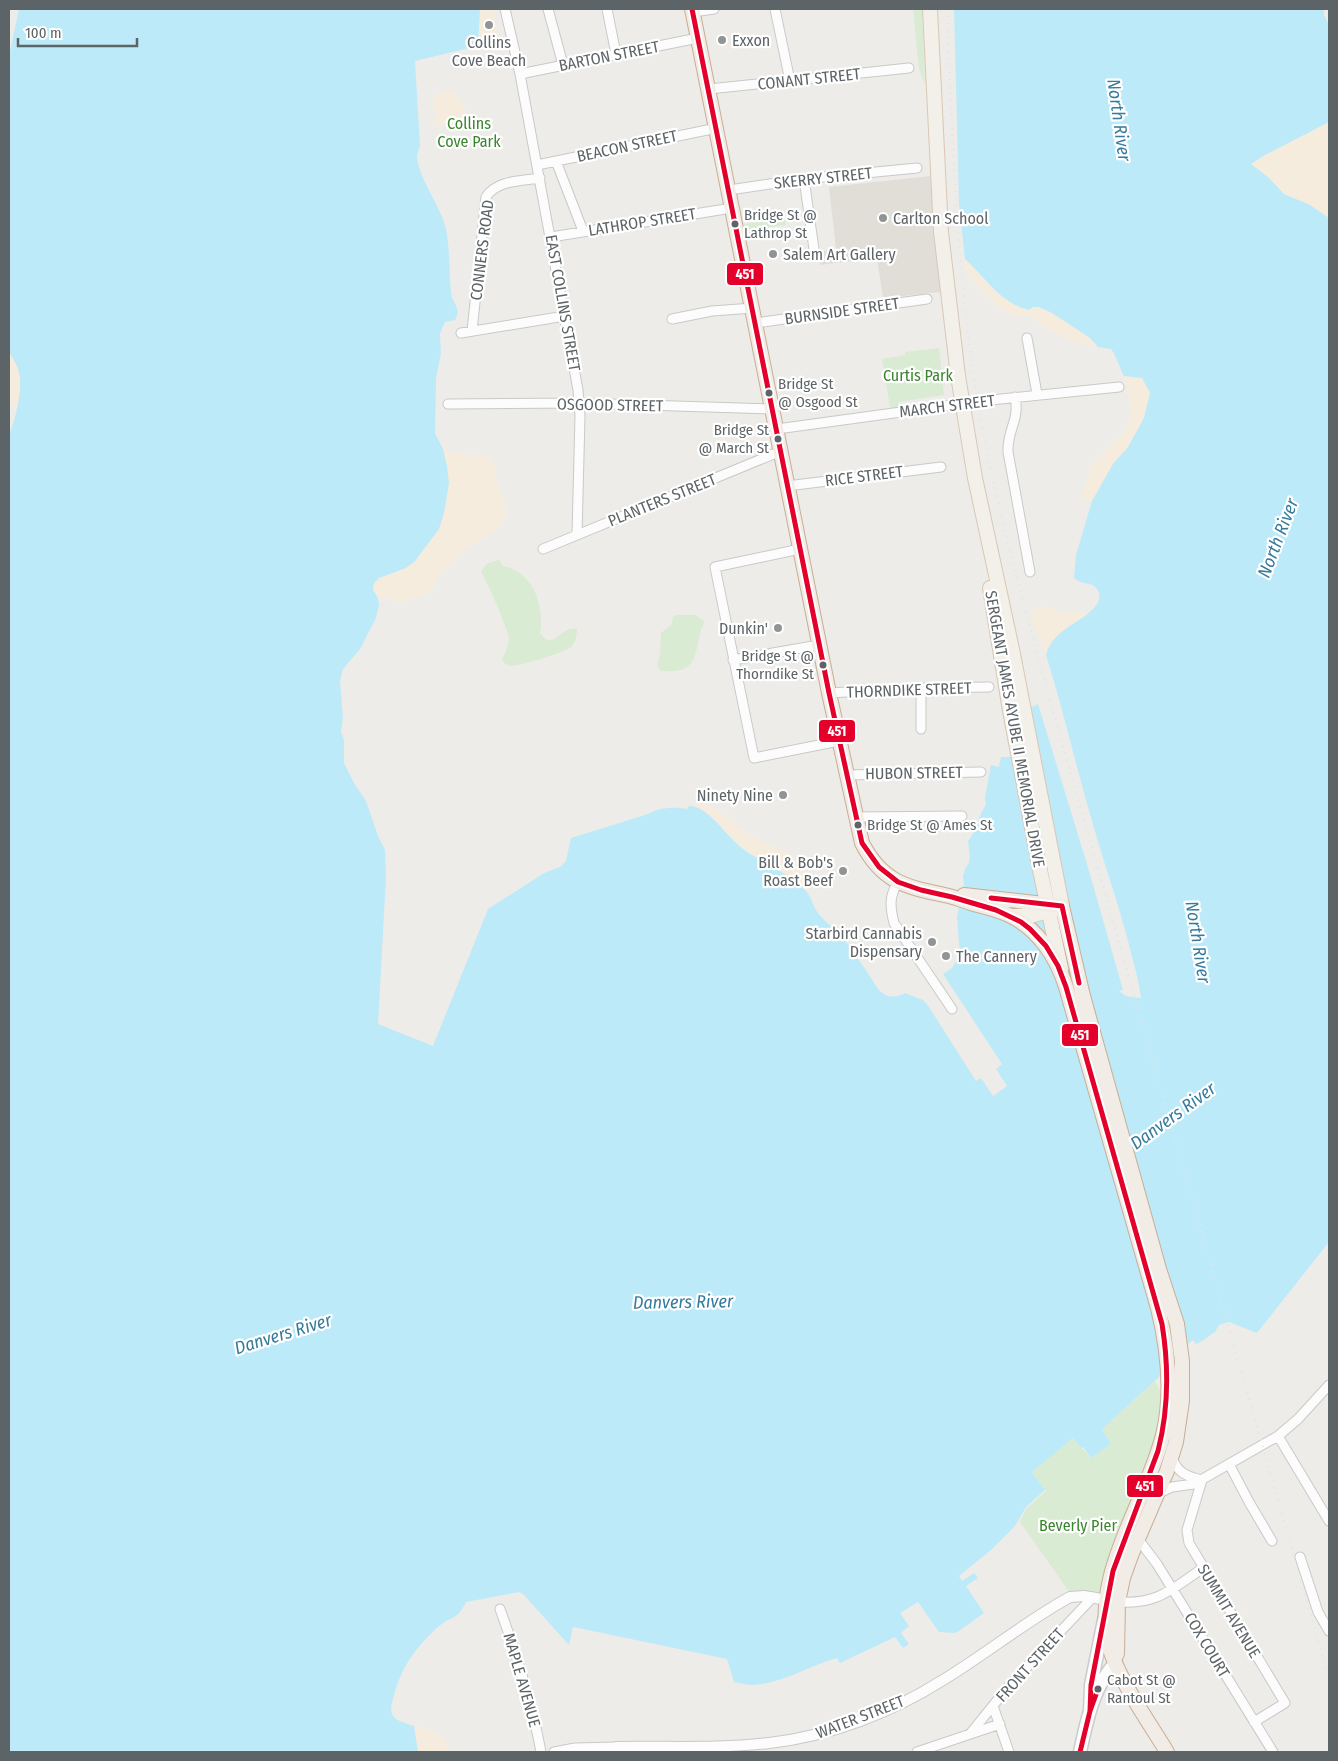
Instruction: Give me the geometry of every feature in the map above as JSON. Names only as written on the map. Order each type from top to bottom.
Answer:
[{"type":"highway","points":[[693,11],[819,645],[855,818],[862,843],[867,853],[883,871],[898,882],[916,890],[951,896],[1012,916],[1043,942],[1057,963],[1142,1229],[1159,1269],[1173,1311],[1180,1338],[1183,1388],[1181,1416],[1172,1457],[1127,1566],[1106,1603]]},
{"type":"highway","points":[[951,896],[976,896],[1053,908],[1083,996],[1142,1229],[1165,1342],[1168,1377],[1166,1414],[1158,1451],[1116,1558],[1106,1603],[1109,1646],[1129,1690],[1167,1752]]},
{"type":"main road","name":"SERGEANT JAMES AYUBE II MEMORIAL DRIVE","points":[[930,9],[945,277],[957,367],[975,478],[984,552],[1017,710],[1053,908],[1063,978]]},
{"type":"main road","points":[[1012,916],[1031,916],[1053,908]]},
{"type":"main road","points":[[1090,1711],[1091,1685],[1106,1603]]},
{"type":"main road","points":[[1080,1752],[1090,1711],[1101,1682],[1116,1662]]},
{"type":"street","name":"EAST COLLINS STREET","points":[[505,9],[520,74],[551,236],[566,316],[579,403],[577,535]]},
{"type":"street","points":[[548,9],[563,65]]},
{"type":"street","points":[[606,9],[616,54]]},
{"type":"street","points":[[693,11],[714,9]]},
{"type":"street","points":[[775,9],[790,80]]},
{"type":"street","name":"BARTON STREET","points":[[520,74],[698,38]]},
{"type":"street","name":"CONANT STREET","points":[[709,89],[909,68]]},
{"type":"street","name":"BEACON STREET","points":[[537,165],[717,128]]},
{"type":"street","points":[[556,161],[583,231]]},
{"type":"street","name":"SKERRY STREET","points":[[729,190],[804,179],[918,168]]},
{"type":"street","name":"CONNERS ROAD","points":[[472,331],[486,197],[490,191],[506,183],[540,178]]},
{"type":"street","points":[[804,179],[814,249]]},
{"type":"street","name":"LATHROP STREET","points":[[551,236],[732,208]]},
{"type":"street","name":"BURNSIDE STREET","points":[[756,323],[927,299]]},
{"type":"street","points":[[672,319],[712,311],[753,308]]},
{"type":"street","points":[[461,333],[566,316]]},
{"type":"street","points":[[1027,338],[1037,394]]},
{"type":"street","name":"MARCH STREET","points":[[777,429],[1037,394],[1118,387]]},
{"type":"street","points":[[1015,397],[1017,415],[1008,442],[1030,572]]},
{"type":"street","name":"OSGOOD STREET","points":[[448,404],[579,403],[773,409]]},
{"type":"street","name":"PLANTERS STREET","points":[[543,549],[781,451]]},
{"type":"street","name":"RICE STREET","points":[[787,486],[941,467]]},
{"type":"street","points":[[800,549],[715,567],[733,660],[754,758],[839,741]]},
{"type":"street","points":[[733,660],[819,645]]},
{"type":"street","name":"THORNDIKE STREET","points":[[829,693],[921,688],[989,687]]},
{"type":"street","points":[[921,688],[921,729]]},
{"type":"street","name":"HUBON STREET","points":[[846,775],[981,772]]},
{"type":"street","points":[[855,818],[962,816]]},
{"type":"street","points":[[898,882],[891,897],[890,906],[894,923],[952,1009]]},
{"type":"street","points":[[1157,1494],[1172,1487],[1188,1486],[1202,1480],[1278,1436],[1298,1419],[1329,1385]]},
{"type":"street","points":[[1278,1436],[1329,1521]]},
{"type":"street","points":[[1172,1457],[1178,1471],[1189,1477],[1202,1480]]},
{"type":"street","points":[[1229,1464],[1248,1502],[1272,1541]]},
{"type":"street","name":"SUMMIT AVENUE","points":[[1202,1480],[1189,1522],[1187,1533],[1189,1543],[1285,1703],[1254,1722]]},
{"type":"street","name":"COX COURT","points":[[1138,1539],[1172,1589],[1273,1752]]},
{"type":"street","points":[[1300,1557],[1318,1612],[1329,1631]]},
{"type":"street","points":[[1106,1603],[1147,1601],[1172,1589],[1203,1568]]},
{"type":"street","name":"WATER STREET","points":[[554,1752],[575,1748],[616,1750],[758,1744],[806,1737],[843,1727],[886,1710],[943,1680],[1070,1597],[1077,1596],[1106,1603]]},
{"type":"street","name":"FRONT STREET","points":[[970,1734],[1008,1687],[1106,1603]]},
{"type":"street","name":"MAPLE AVENUE","points":[[500,1609],[520,1666],[535,1718],[541,1752]]},
{"type":"street","points":[[993,1706],[1009,1752]]},
{"type":"street","name":"FRONT STREET","points":[[922,1752],[1000,1724]]},
{"type":"shaded area","name":"Carlton School","points":[[930,176],[940,292],[883,298],[877,258],[820,265],[818,252],[836,249],[829,187]]},
{"type":"green space","points":[[913,9],[922,9],[925,85],[919,69]]},
{"type":"green space","points":[[785,218],[786,225],[757,229],[758,236],[747,238],[744,224]]},
{"type":"green space","name":"Curtis Park","points":[[939,348],[944,395],[898,402],[899,412],[891,413],[882,359],[905,355],[905,352]]},
{"type":"green space","points":[[499,560],[503,566],[513,569],[522,575],[535,591],[541,612],[540,633],[545,638],[554,639],[566,631],[577,629],[575,641],[571,647],[523,664],[511,666],[504,663],[502,659],[509,639],[507,631],[481,571],[488,563]]},
{"type":"green space","points":[[676,615],[696,615],[705,622],[692,662],[681,670],[661,671],[657,665],[660,655],[661,633],[671,625],[673,617]]},
{"type":"green space","name":"Beverly Pier","points":[[1155,1381],[1161,1393],[1155,1446],[1101,1593],[1070,1593],[1020,1522],[1026,1509],[1046,1491],[1032,1472],[1073,1438],[1091,1458],[1110,1444],[1102,1429]]},
{"type":"sand","name":"Collins Cove Beach","points":[[480,9],[493,9],[500,40],[478,46]]},
{"type":"sand","points":[[448,91],[457,96],[463,103],[464,116],[462,121],[436,126],[432,100],[438,94]]},
{"type":"sand","points":[[1329,122],[1329,218],[1310,205],[1284,194],[1268,177],[1251,164]]},
{"type":"sand","points":[[965,259],[980,273],[993,290],[1058,316],[1098,347],[1070,340],[1051,331],[1030,313],[1023,318],[1005,311],[989,299],[964,268]]},
{"type":"sand","points":[[9,352],[19,369],[20,391],[16,410],[9,398]]},
{"type":"sand","points":[[1124,376],[1142,377],[1150,393],[1144,418],[1128,447],[1113,464],[1092,501],[1081,497],[1090,466],[1128,427],[1131,408]]},
{"type":"sand","points":[[443,449],[465,455],[489,457],[494,466],[499,488],[506,505],[506,520],[488,536],[467,547],[437,577],[433,589],[429,593],[406,601],[396,601],[377,596],[373,590],[376,581],[383,576],[395,573],[412,564],[430,542],[442,520],[448,486]]},
{"type":"sand","points":[[1046,607],[1062,612],[1088,613],[1048,649],[1046,655],[1032,621],[1032,614],[1037,608]]},
{"type":"sand","points":[[699,803],[714,808],[747,834],[783,851],[799,861],[808,876],[808,893],[805,889],[744,849],[701,809],[693,806]]},
{"type":"sand","points":[[414,1726],[427,1729],[444,1737],[448,1752],[418,1752]]},
{"type":"water","points":[[19,9],[480,9],[478,46],[415,61],[420,146],[417,157],[422,175],[446,229],[452,296],[458,312],[455,320],[445,322],[440,334],[441,353],[436,378],[435,433],[443,449],[449,483],[444,513],[439,529],[415,561],[406,568],[379,578],[374,583],[373,590],[379,605],[376,618],[360,649],[343,669],[340,681],[344,763],[366,801],[385,850],[386,877],[378,1024],[433,1046],[488,909],[544,873],[560,867],[566,861],[571,838],[660,809],[687,809],[689,806],[708,814],[744,850],[789,876],[805,890],[816,910],[843,938],[880,991],[892,996],[899,996],[905,993],[923,1000],[976,1081],[981,1078],[993,1096],[1007,1086],[996,1069],[1002,1064],[943,974],[952,968],[960,956],[957,917],[964,884],[963,876],[969,863],[968,841],[986,805],[985,798],[991,765],[999,767],[1001,757],[1011,757],[1030,708],[1038,704],[1123,990],[1119,991],[1126,996],[1141,998],[1127,937],[1088,807],[1046,655],[1050,644],[1058,635],[1089,613],[1098,601],[1099,595],[1095,587],[1074,578],[1076,555],[1092,501],[1113,464],[1128,447],[1144,418],[1150,393],[1142,378],[1124,376],[1111,349],[1098,347],[1090,338],[1052,313],[1039,307],[1033,307],[1029,310],[1010,302],[994,289],[965,259],[959,204],[954,9],[1324,9],[1324,15],[1329,25],[1329,122],[1251,164],[1268,177],[1284,194],[1310,205],[1329,218],[1329,1242],[1257,1333],[1229,1322],[1219,1325],[1215,1332],[1199,1343],[1196,1344],[1193,1340],[1176,1354],[1159,1377],[1102,1429],[1111,1444],[1091,1458],[1073,1438],[1032,1472],[1045,1490],[1026,1507],[1015,1526],[991,1550],[959,1576],[962,1581],[974,1573],[978,1578],[966,1586],[984,1613],[959,1631],[954,1633],[939,1632],[918,1602],[900,1613],[909,1626],[901,1633],[909,1644],[903,1648],[895,1637],[840,1663],[837,1658],[786,1678],[765,1684],[751,1685],[734,1682],[727,1659],[573,1627],[569,1645],[523,1594],[519,1592],[466,1602],[459,1613],[438,1627],[411,1658],[397,1685],[391,1709],[393,1716],[397,1719],[414,1726],[418,1752],[9,1752],[9,434],[17,411],[20,376],[9,352],[9,56]]},
{"type":"railway","points":[[947,9],[956,194],[963,286],[974,378],[987,454],[1014,567],[1044,679],[1329,1679]]},
{"type":"transit line","name":"451","points":[[692,9],[829,693],[862,843],[879,867],[898,882],[996,910],[1021,922],[1046,946],[1058,966],[1066,987],[1162,1324],[1167,1372],[1162,1435],[1158,1451],[1113,1571],[1091,1685],[1090,1711]]},
{"type":"transit line","name":"451","points":[[991,898],[1062,906],[1079,983]]},
{"type":"transit line","name":"451","points":[[1080,1752],[1090,1711],[1098,1689]]},
{"type":"place","name":"Collins Cove Beach","points":[[489,25]]},
{"type":"place","name":"Exxon","points":[[722,40]]},
{"type":"place","name":"Carlton School","points":[[883,218]]},
{"type":"place","name":"Bridge St @ Lathrop St","points":[[735,224]]},
{"type":"place","name":"Salem Art Gallery","points":[[773,254]]},
{"type":"place","name":"Bridge St @ Osgood St","points":[[769,393]]},
{"type":"place","name":"Bridge St @ March St","points":[[778,439]]},
{"type":"place","name":"Dunkin'","points":[[778,628]]},
{"type":"place","name":"Bridge St @ Thorndike St","points":[[823,665]]},
{"type":"place","name":"Ninety Nine","points":[[783,795]]},
{"type":"place","name":"Bridge St @ Ames St","points":[[858,825]]},
{"type":"place","name":"Bill & Bob's Roast Beef","points":[[843,871]]},
{"type":"place","name":"Starbird Cannabis Dispensary","points":[[932,942]]},
{"type":"place","name":"The Cannery","points":[[946,956]]},
{"type":"place","name":"Cabot St @ Rantoul St","points":[[1098,1689]]},
{"type":"water label","name":"North River","points":[[1119,120]]},
{"type":"water label","name":"North River","points":[[1278,538]]},
{"type":"water label","name":"North River","points":[[1198,942]]},
{"type":"water label","name":"Danvers River","points":[[1173,1116]]},
{"type":"water label","name":"Danvers River","points":[[683,1302]]},
{"type":"water label","name":"Danvers River","points":[[283,1334]]},
{"type":"park label","name":"Collins Cove Park","points":[[469,132]]}]
